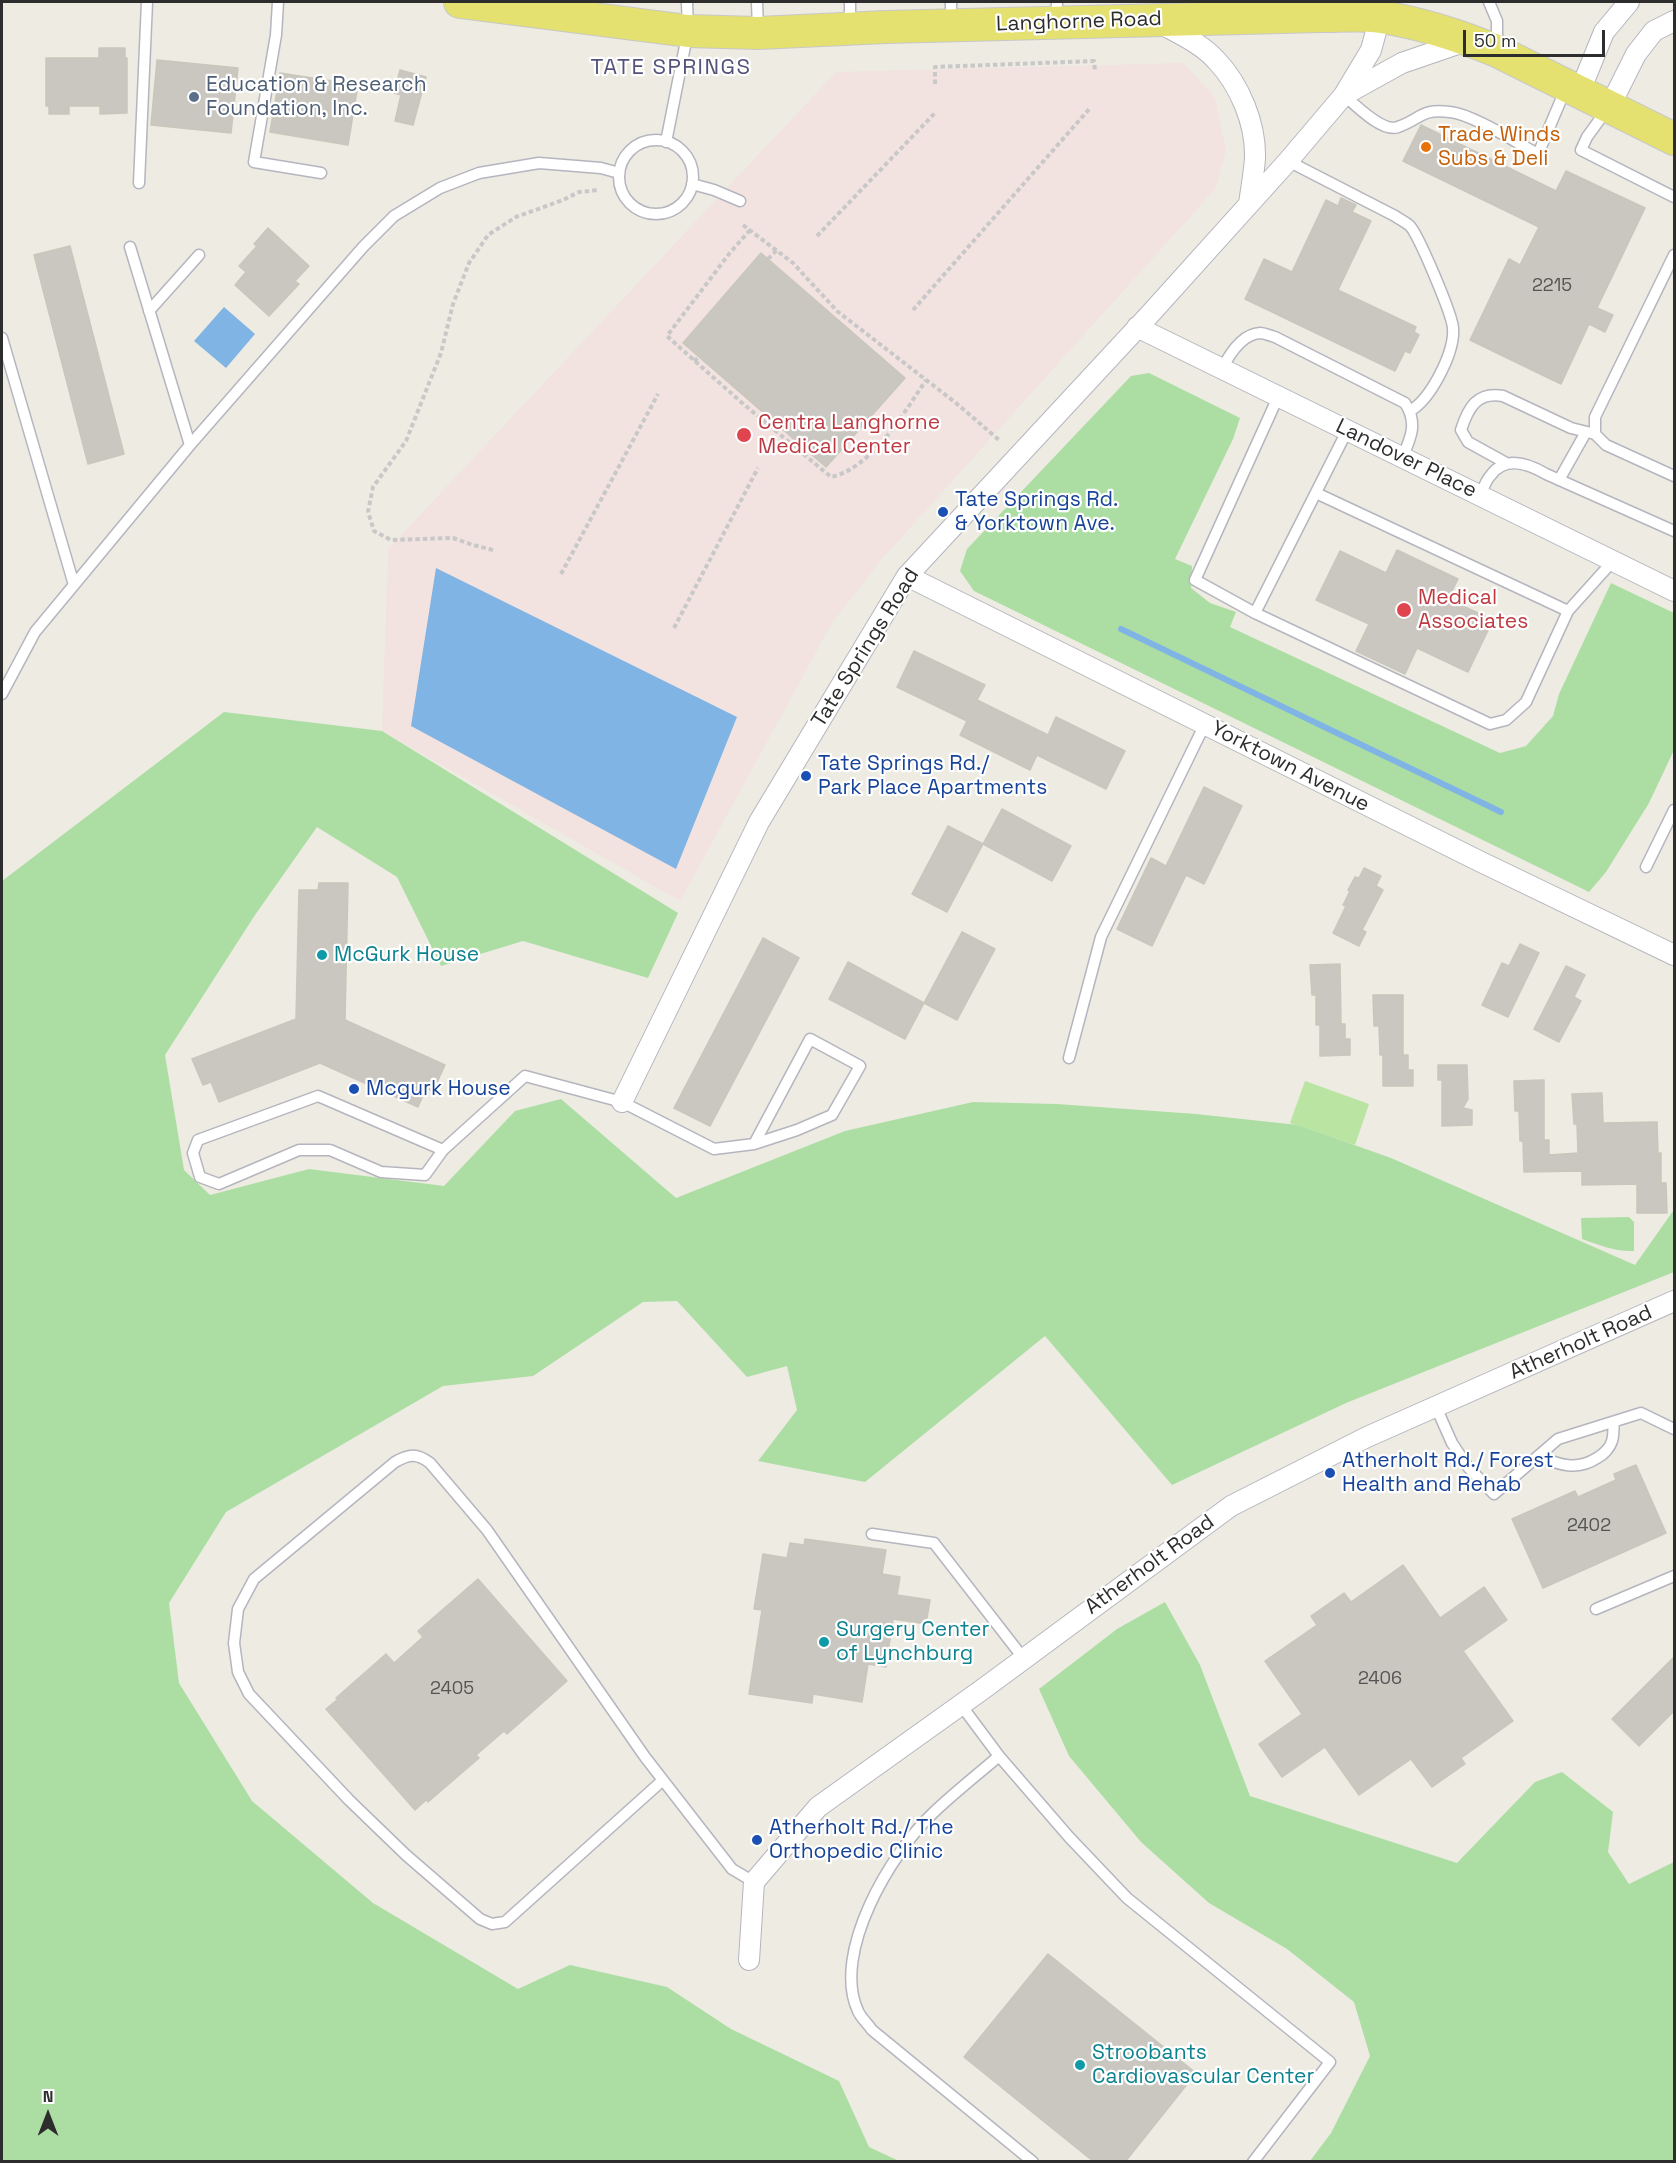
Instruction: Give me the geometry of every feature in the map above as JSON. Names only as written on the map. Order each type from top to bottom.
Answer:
[{"type":"main road","name":"Langhorne Road","points":[[460,2],[687,16],[758,33],[850,15],[1056,12],[1155,20],[1320,9],[1380,13],[1483,46],[1574,88],[1674,139]]},
{"type":"street","points":[[1574,88],[1604,32],[1629,2]]},
{"type":"street","name":"Tate Springs Road","points":[[622,1102],[759,822],[906,576],[1137,327],[1344,95],[1371,50],[1380,13]]},
{"type":"street","points":[[1155,20],[1217,60],[1235,86],[1250,117],[1255,156],[1249,204]]},
{"type":"street","points":[[1610,106],[1636,54],[1654,31],[1674,21]]},
{"type":"street","name":"Tate Springs Road","points":[[1344,95],[1402,63],[1483,46]]},
{"type":"street","name":"Landover Place","points":[[1137,327],[1674,591]]},
{"type":"street","name":"Yorktown Avenue","points":[[906,576],[1476,860],[1674,955]]},
{"type":"street","name":"Atherholt Road","points":[[754,1882],[818,1807],[1231,1506],[1367,1437],[1674,1301]]},
{"type":"street","points":[[749,1960],[754,1882]]},
{"type":"lane","points":[[139,183],[147,2]]},
{"type":"lane","points":[[279,2],[276,35],[254,162],[321,173]]},
{"type":"lane","points":[[757,2],[758,33]]},
{"type":"lane","points":[[1483,46],[1497,21],[1489,2]]},
{"type":"lane","points":[[666,142],[687,16]]},
{"type":"lane","points":[[1344,95],[1360,109],[1390,128],[1397,128],[1419,115],[1433,111],[1453,112],[1538,154],[1574,88]]},
{"type":"lane","points":[[1610,106],[1587,137],[1581,150],[1674,196]]},
{"type":"lane","points":[[647,141],[666,142],[682,150],[689,160],[692,184],[688,196],[675,208],[658,214],[646,213],[635,208],[626,200],[620,189],[619,173],[620,165],[626,154],[636,146],[647,141]]},
{"type":"lane","points":[[1287,161],[1395,216],[1409,225],[1417,237],[1449,311],[1453,329],[1450,346],[1429,395],[1420,406],[1408,407]]},
{"type":"lane","points":[[2,694],[35,632],[190,445],[363,247],[394,216],[440,188],[479,173],[539,163],[601,168],[619,173]]},
{"type":"lane","points":[[692,184],[740,201]]},
{"type":"lane","points":[[130,247],[190,445]]},
{"type":"lane","points":[[148,311],[199,255]]},
{"type":"lane","points":[[1559,480],[1590,433],[1595,417],[1674,255]]},
{"type":"lane","points":[[1222,369],[1229,355],[1248,337],[1260,333],[1275,337],[1398,398],[1408,407],[1414,423],[1411,439],[1402,458]]},
{"type":"lane","points":[[2,338],[74,585]]},
{"type":"lane","points":[[1674,476],[1606,445],[1590,433],[1571,428],[1503,396],[1494,394],[1478,399],[1466,415],[1461,430],[1468,442],[1506,463],[1527,464],[1674,531]]},
{"type":"lane","points":[[1278,397],[1195,580],[1255,613],[1490,724],[1506,720],[1526,702],[1568,611],[1613,561]]},
{"type":"lane","points":[[1255,613],[1347,431]]},
{"type":"lane","points":[[1480,496],[1491,474],[1506,463]]},
{"type":"lane","points":[[1316,493],[1568,611]]},
{"type":"lane","points":[[1069,1058],[1101,937],[1205,724]]},
{"type":"lane","points":[[1646,867],[1674,810]]},
{"type":"lane","points":[[443,1150],[318,1096],[198,1140],[192,1153],[200,1177],[219,1184],[299,1150],[330,1150],[381,1172],[425,1175],[443,1150],[525,1076],[622,1102],[714,1149],[754,1144],[797,1130],[832,1115],[860,1066],[810,1040],[754,1144]]},
{"type":"lane","points":[[1436,1407],[1452,1443],[1494,1494],[1558,1439],[1641,1413],[1674,1429]]},
{"type":"lane","points":[[1539,1456],[1554,1463],[1573,1467],[1589,1464],[1603,1455],[1612,1442],[1614,1422]]},
{"type":"lane","points":[[663,1780],[505,1922],[492,1924],[480,1919],[406,1855],[349,1800],[249,1694],[238,1672],[234,1642],[238,1609],[254,1579],[395,1462],[408,1455],[420,1455],[487,1530],[663,1780],[732,1869],[754,1882]]},
{"type":"lane","points":[[872,1534],[934,1543],[1024,1659]]},
{"type":"lane","points":[[1596,1609],[1674,1576]]},
{"type":"lane","points":[[961,1705],[999,1756],[1069,1837],[1127,1898],[1330,2062],[1253,2162]]},
{"type":"lane","points":[[999,1756],[931,1815],[892,1862],[869,1905],[853,1956],[852,1983],[858,2011],[872,2030],[1033,2162]]},
{"type":"path","points":[[1014,57],[1014,64]]},
{"type":"path","points":[[935,84],[935,67],[1094,61],[1095,71]]},
{"type":"path","points":[[913,310],[1091,107]]},
{"type":"path","points":[[817,236],[935,113]]},
{"type":"path","points":[[493,550],[453,538],[391,540],[374,531],[368,512],[374,487],[406,441],[441,353],[457,294],[470,264],[488,234],[516,217],[563,201],[579,192],[598,190]]},
{"type":"path","points":[[743,225],[794,264],[837,311],[999,440]]},
{"type":"path","points":[[750,230],[667,336],[694,361],[782,432],[831,477],[839,476],[870,455],[903,415],[926,380]]},
{"type":"path","points":[[768,259],[777,250]]},
{"type":"path","points":[[694,361],[699,357]]},
{"type":"path","points":[[561,573],[658,394]]},
{"type":"path","points":[[674,628],[758,468]]},
{"type":"shaded area","name":"Centra Langhorne Medical Center","points":[[1184,63],[1215,98],[1226,151],[1216,188],[882,559],[832,623],[680,901],[382,731],[388,549],[836,72]]},
{"type":"green space","points":[[1149,373],[1240,418],[1233,439],[1175,559],[1192,566],[1191,588],[1210,603],[1236,612],[1230,627],[1500,753],[1526,746],[1553,716],[1559,694],[1611,583],[1674,613],[1674,750],[1649,803],[1606,872],[1589,892],[974,591],[960,571],[967,549],[1131,376]]},
{"type":"green space","points":[[224,712],[382,731],[678,913],[648,978],[523,941],[441,966],[397,877],[317,827],[255,915],[165,1055],[184,1170],[210,1195],[309,1169],[444,1186],[515,1111],[561,1099],[676,1198],[845,1131],[973,1102],[1057,1104],[1196,1114],[1298,1125],[1391,1158],[1635,1265],[1673,1211],[1674,1199],[1674,1272],[1346,1403],[1172,1485],[1045,1336],[865,1482],[758,1461],[797,1410],[787,1366],[747,1377],[677,1301],[643,1302],[533,1376],[443,1386],[226,1512],[169,1603],[179,1683],[252,1801],[373,1903],[518,1989],[570,1965],[667,1987],[731,2029],[839,2081],[869,2147],[899,2161],[2,2162],[2,881]]},
{"type":"green space","points":[[1305,1081],[1369,1104],[1355,1145],[1290,1123]]},
{"type":"green space","points":[[1629,1217],[1634,1222],[1634,1251],[1601,1246],[1582,1239],[1581,1218]]},
{"type":"green space","points":[[1165,1602],[1200,1665],[1250,1796],[1457,1863],[1535,1782],[1562,1772],[1613,1812],[1608,1852],[1629,1884],[1674,1862],[1674,2161],[1310,2161],[1331,2133],[1370,2056],[1354,2002],[1287,1949],[1209,1903],[1141,1842],[1069,1756],[1039,1689],[1117,1629]]},
{"type":"water","points":[[224,307],[255,334],[226,368],[194,341]]},
{"type":"water","points":[[436,568],[737,717],[676,869],[411,726]]},
{"type":"building","points":[[99,48],[125,48],[127,113],[100,114],[100,106],[69,106],[69,114],[49,114],[49,106],[46,106],[46,58],[99,58]]},
{"type":"building","name":"Education & Research Foundation, Inc.","points":[[157,60],[238,68],[231,133],[151,125]]},
{"type":"building","points":[[400,70],[426,77],[413,125],[395,121],[401,95],[394,93]]},
{"type":"building","points":[[280,73],[358,85],[348,145],[270,132]]},
{"type":"building","points":[[1421,125],[1556,191],[1566,171],[1645,208],[1597,308],[1613,315],[1605,332],[1589,324],[1561,384],[1470,340],[1509,259],[1520,265],[1539,227],[1403,161]]},
{"type":"building","points":[[1341,198],[1356,205],[1352,212],[1371,221],[1338,290],[1416,327],[1414,332],[1419,335],[1410,353],[1405,351],[1395,371],[1245,299],[1264,259],[1292,272],[1326,200],[1338,206]]},
{"type":"building","points":[[268,228],[309,266],[295,281],[299,284],[269,316],[235,285],[246,272],[239,266],[257,246],[254,244]]},
{"type":"building","points":[[70,246],[124,454],[88,464],[34,255]]},
{"type":"building","points":[[761,253],[905,378],[826,467],[683,343]]},
{"type":"building","name":"Medical Associates","points":[[1397,550],[1458,579],[1448,599],[1493,620],[1468,672],[1417,648],[1405,674],[1356,651],[1369,624],[1316,600],[1340,551],[1386,573]]},
{"type":"building","points":[[914,651],[985,685],[977,700],[1048,735],[1056,717],[1125,751],[1106,789],[1037,755],[1030,770],[960,735],[967,721],[897,687]]},
{"type":"building","points":[[1204,787],[1242,806],[1204,884],[1186,875],[1152,946],[1117,929],[1151,858],[1166,866]]},
{"type":"building","points":[[1002,809],[1071,846],[1052,881],[983,844]]},
{"type":"building","points":[[948,826],[983,844],[947,912],[912,894]]},
{"type":"building","points":[[1364,868],[1381,876],[1376,886],[1383,890],[1362,930],[1366,932],[1359,946],[1333,933],[1346,906],[1343,905],[1350,891],[1348,890],[1355,877],[1359,878]]},
{"type":"building","name":"McGurk House","points":[[319,883],[348,883],[345,1020],[445,1065],[433,1091],[426,1088],[418,1107],[320,1063],[219,1102],[211,1082],[203,1085],[192,1059],[296,1019],[299,890],[318,890]]},
{"type":"building","points":[[962,932],[995,949],[957,1020],[924,1003]]},
{"type":"building","points":[[763,938],[799,958],[710,1126],[674,1108]]},
{"type":"building","points":[[1520,944],[1539,953],[1508,1017],[1482,1005],[1502,963],[1509,966]]},
{"type":"building","points":[[848,962],[924,1003],[905,1039],[829,999]]},
{"type":"building","points":[[1340,964],[1341,1024],[1345,1024],[1345,1039],[1350,1039],[1350,1055],[1320,1056],[1320,1025],[1316,1025],[1316,995],[1312,995],[1310,965]]},
{"type":"building","points":[[1566,966],[1585,975],[1574,997],[1581,1001],[1559,1042],[1534,1029]]},
{"type":"building","points":[[1373,995],[1403,995],[1403,1055],[1408,1055],[1408,1070],[1413,1070],[1413,1086],[1383,1086],[1383,1055],[1380,1055],[1379,1026],[1374,1026]]},
{"type":"building","points":[[1438,1065],[1467,1065],[1468,1099],[1463,1108],[1472,1110],[1472,1125],[1442,1126],[1442,1080],[1438,1080]]},
{"type":"building","points":[[1544,1080],[1544,1140],[1549,1140],[1549,1155],[1578,1153],[1577,1124],[1574,1124],[1572,1094],[1602,1093],[1603,1123],[1657,1122],[1658,1153],[1661,1153],[1661,1183],[1666,1183],[1667,1213],[1637,1213],[1637,1184],[1582,1185],[1582,1171],[1524,1172],[1523,1141],[1520,1141],[1519,1111],[1515,1111],[1514,1081]]},
{"type":"building","points":[[1636,1465],[1666,1533],[1543,1588],[1512,1519],[1575,1491],[1578,1497],[1616,1480],[1614,1474]]},
{"type":"building","name":"Surgery Center of Lynchburg","points":[[805,1539],[886,1550],[882,1574],[900,1577],[897,1595],[930,1600],[926,1624],[893,1619],[886,1667],[868,1664],[862,1702],[813,1694],[812,1703],[749,1694],[762,1610],[754,1609],[763,1554],[787,1558],[790,1543],[804,1545]]},
{"type":"building","points":[[1403,1565],[1440,1618],[1484,1587],[1507,1620],[1463,1651],[1513,1721],[1461,1758],[1465,1764],[1432,1787],[1411,1759],[1359,1795],[1325,1747],[1282,1777],[1259,1744],[1302,1714],[1265,1661],[1317,1625],[1311,1616],[1344,1593],[1351,1602]]},
{"type":"building","points":[[478,1579],[567,1681],[507,1734],[504,1731],[476,1755],[479,1758],[428,1802],[426,1800],[415,1810],[326,1709],[386,1654],[394,1663],[423,1637],[418,1631]]},
{"type":"building","points":[[1674,1657],[1674,1711],[1639,1746],[1612,1719]]},
{"type":"building","name":"Stroobants Cardiovascular Center","points":[[1048,1954],[1196,2073],[1125,2162],[1094,2162],[964,2057]]},
{"type":"waterway","points":[[1121,629],[1501,812]]},
{"type":"place","name":"Education & Research Foundation, Inc.","points":[[194,97]]},
{"type":"place","name":"Trade Winds Subs & Deli","points":[[1426,147]]},
{"type":"place","name":"Centra Langhorne Medical Center","points":[[744,435]]},
{"type":"place","name":"Tate Springs Rd. & Yorktown Ave.","points":[[943,512]]},
{"type":"place","name":"Medical Associates","points":[[1404,610]]},
{"type":"place","name":"Tate Springs Rd./ Park Place Apartments","points":[[806,776]]},
{"type":"place","name":"McGurk House","points":[[322,955]]},
{"type":"place","name":"Mcgurk House","points":[[354,1089]]},
{"type":"place","name":"Atherholt Rd./ Forest Health and Rehab","points":[[1330,1473]]},
{"type":"place","name":"Surgery Center of Lynchburg","points":[[824,1642]]},
{"type":"place","name":"Atherholt Rd./ The Orthopedic Clinic","points":[[757,1840]]},
{"type":"place","name":"Stroobants Cardiovascular Center","points":[[1080,2065]]},
{"type":"district","name":"TATE SPRINGS","points":[[671,68]]}]
